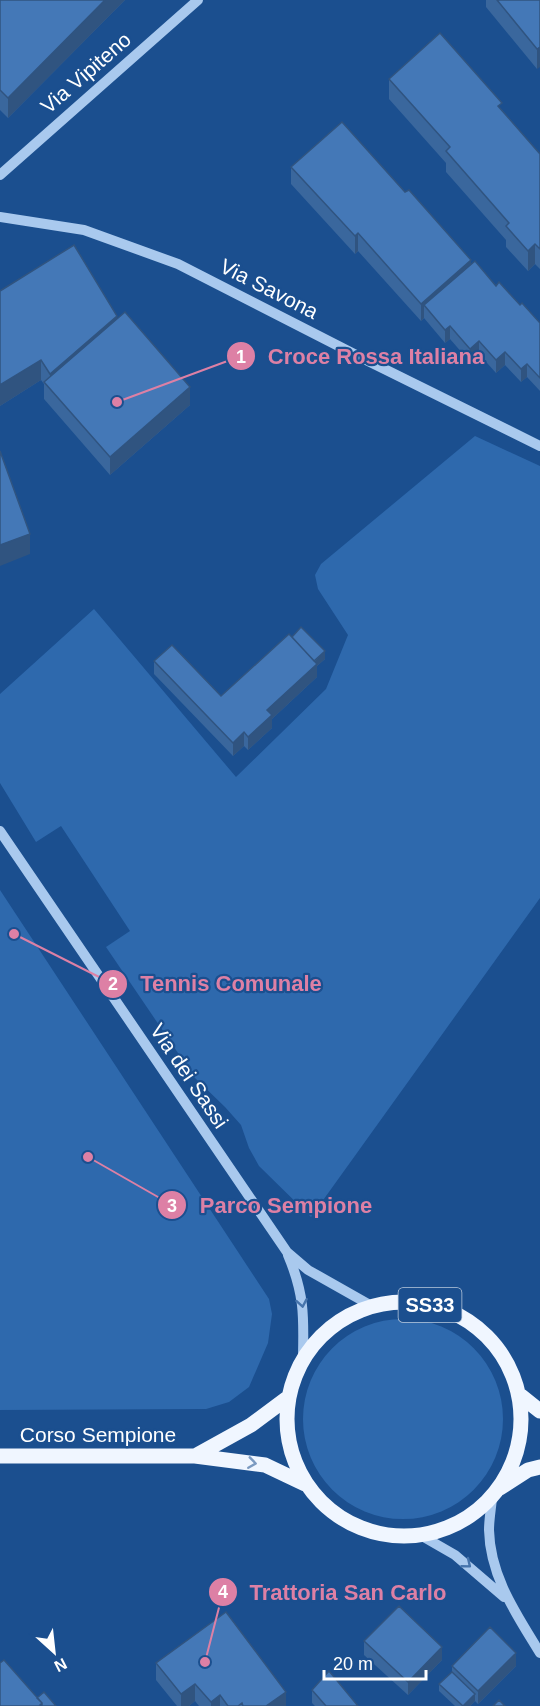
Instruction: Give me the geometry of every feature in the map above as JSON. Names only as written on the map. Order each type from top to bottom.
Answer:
[{"type":"main road","name":"SS33","points":[[496,1493],[520,1444],[521,1396],[502,1350],[465,1317],[419,1301],[370,1305],[332,1324],[303,1355],[286,1399],[287,1443],[305,1484],[336,1516],[377,1534],[422,1536],[460,1523],[528,1470],[540,1467]]},
{"type":"main road","name":"SS33","points":[[521,1396],[540,1411]]},
{"type":"main road","name":"SS33","points":[[195,1456],[251,1425],[286,1399]]},
{"type":"main road","name":"Corso Sempione","points":[[0,1456],[195,1456]]},
{"type":"main road","name":"SS33","points":[[195,1456],[265,1465],[305,1484]]},
{"type":"street","name":"Via Vipiteno","points":[[0,175],[198,0]]},
{"type":"street","name":"Via Savona","points":[[0,217],[84,230],[178,264],[337,346],[540,446]]},
{"type":"street","name":"Via dei Sassi","points":[[0,831],[287,1252],[298,1280],[304,1317],[303,1355]]},
{"type":"street","name":"Via dei Sassi","points":[[287,1252],[308,1270],[370,1305]]},
{"type":"street","points":[[496,1493],[489,1532],[497,1572],[507,1599],[540,1653]]},
{"type":"street","points":[[422,1536],[455,1555],[507,1599]]},
{"type":"shaded area","points":[[475,436],[540,466],[540,898],[311,1217],[259,1166],[249,1148],[241,1125],[195,1078],[106,947],[130,931],[61,826],[36,842],[0,783],[0,694],[94,609],[236,777],[326,689],[348,635],[318,589],[315,575],[321,564]]},
{"type":"shaded area","points":[[0,890],[269,1299],[272,1314],[268,1343],[249,1387],[229,1402],[206,1409],[0,1410]]},
{"type":"shaded area","points":[[393,1319],[413,1319],[441,1326],[474,1348],[496,1381],[503,1409],[503,1429],[496,1457],[474,1490],[441,1512],[413,1519],[393,1519],[365,1512],[347,1502],[326,1483],[307,1448],[303,1429],[303,1409],[310,1381],[320,1363],[339,1342],[374,1323]]},
{"type":"building","points":[[0,0],[105,0],[8,98],[0,90]]},
{"type":"building","points":[[497,0],[540,0],[540,47],[537,49]]},
{"type":"building","points":[[440,33],[502,103],[498,106],[540,154],[540,249],[535,244],[528,251],[506,226],[509,223],[446,151],[450,147],[389,79]]},
{"type":"building","points":[[342,122],[405,192],[409,190],[471,260],[421,304],[358,233],[355,236],[291,167]]},
{"type":"building","points":[[74,245],[117,316],[50,374],[41,360],[0,385],[0,291]]},
{"type":"building","points":[[475,261],[496,286],[499,282],[540,323],[540,378],[527,364],[521,369],[505,352],[496,360],[479,341],[470,349],[450,326],[445,330],[424,305]]},
{"type":"building","points":[[125,312],[190,387],[110,457],[44,382]]},
{"type":"building","points":[[0,451],[30,534],[0,545]]},
{"type":"building","points":[[301,627],[325,651],[314,661],[292,637]]},
{"type":"building","points":[[289,634],[317,664],[267,710],[272,715],[248,737],[244,732],[233,743],[154,661],[172,645],[221,696]]},
{"type":"building","points":[[399,1606],[442,1647],[408,1682],[364,1641]]},
{"type":"building","points":[[226,1612],[286,1692],[266,1706],[243,1706],[242,1703],[238,1706],[228,1706],[220,1695],[211,1702],[195,1684],[181,1694],[156,1663]]},
{"type":"building","points":[[490,1627],[516,1653],[478,1691],[452,1666]]},
{"type":"building","points":[[4,1660],[42,1703],[39,1706],[0,1706],[0,1663]]},
{"type":"building","points":[[329,1671],[358,1706],[326,1706],[312,1690]]},
{"type":"building","points":[[452,1672],[475,1694],[463,1706],[439,1684]]},
{"type":"building","points":[[44,1692],[56,1706],[42,1706],[37,1698]]},
{"type":"building","points":[[499,1700],[505,1706],[493,1706]]},
{"type":"place","name":"Croce Rossa Italiana","points":[[117,402]]},
{"type":"place","name":"Tennis Comunale","points":[[14,934]]},
{"type":"place","name":"Parco Sempione","points":[[88,1157]]},
{"type":"place","name":"Trattoria San Carlo","points":[[205,1662]]}]
